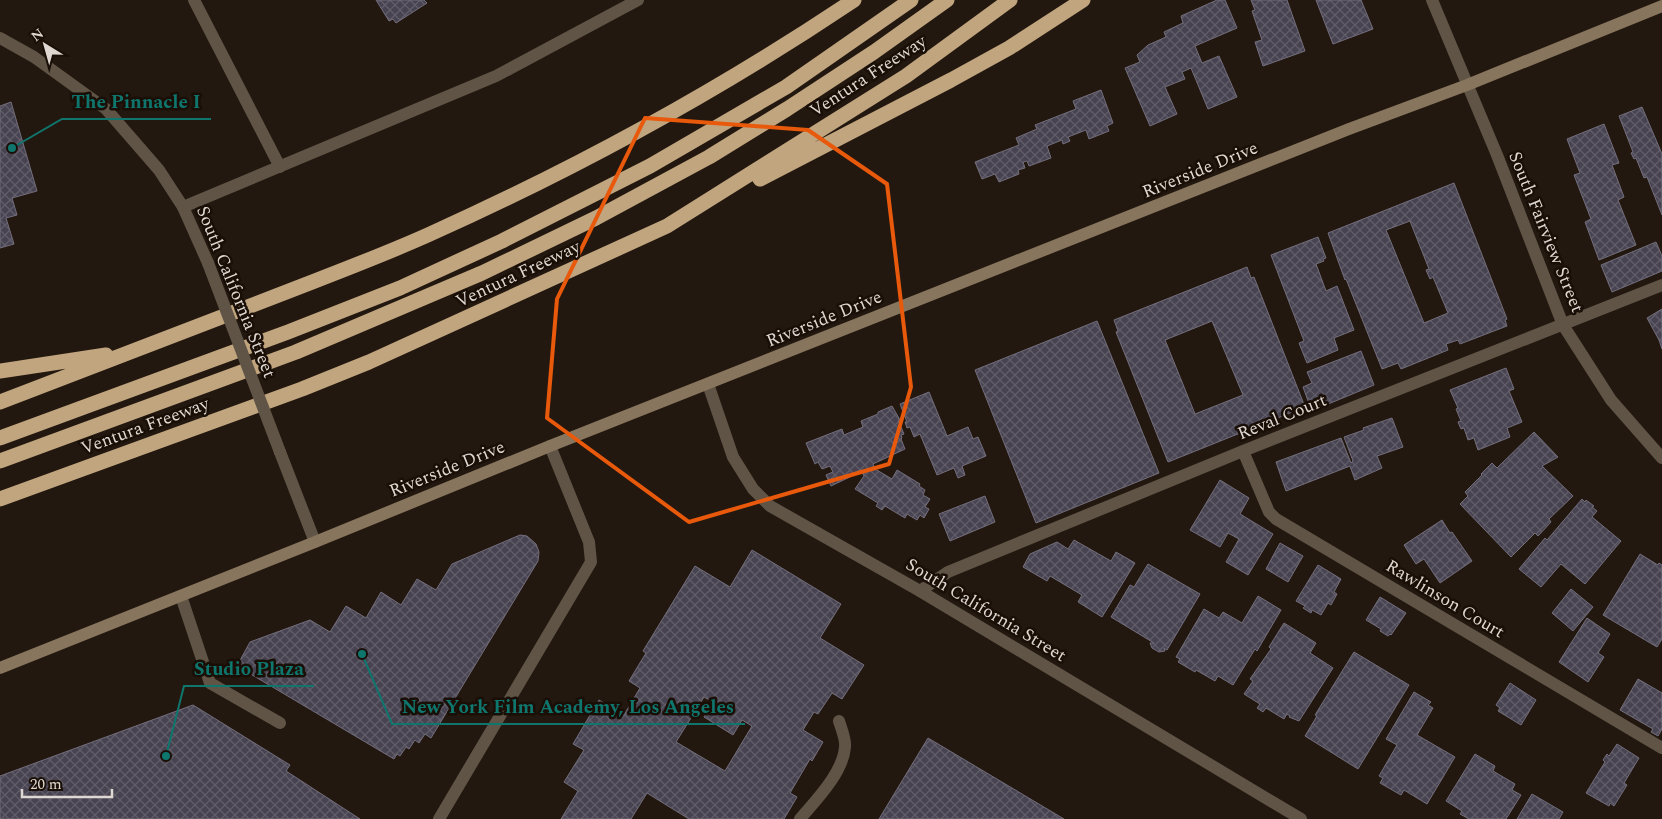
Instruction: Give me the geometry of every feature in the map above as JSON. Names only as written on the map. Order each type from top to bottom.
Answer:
[{"type":"highway","points":[[0,402],[137,351],[366,261],[487,207],[607,148],[664,116],[777,52],[854,0]]},
{"type":"highway","points":[[0,438],[288,332],[400,288],[502,241],[650,166],[786,87],[911,0]]},
{"type":"highway","points":[[0,461],[296,352],[482,272],[596,218],[709,157],[874,52],[948,0]]},
{"type":"highway","name":"Ventura Freeway","points":[[0,499],[370,362],[667,226],[906,76],[1010,0]]},
{"type":"highway","points":[[667,226],[952,80],[1008,48],[1083,0]]},
{"type":"highway","points":[[0,371],[137,351]]},
{"type":"main road","name":"Riverside Drive","points":[[0,668],[550,446],[1349,129],[1467,85],[1662,6]]},
{"type":"street","points":[[194,0],[280,167]]},
{"type":"street","points":[[183,207],[496,76],[638,0]]},
{"type":"street","name":"South Fairview Street","points":[[1432,0],[1564,325],[1611,400],[1662,458]]},
{"type":"street","name":"South California Street","points":[[0,38],[34,57],[106,109],[159,170],[183,207],[208,263],[315,542]]},
{"type":"street","name":"Reval Court","points":[[920,591],[948,572],[1662,285]]},
{"type":"street","name":"South California Street","points":[[708,384],[733,457],[753,489],[770,506],[920,591],[1301,819]]},
{"type":"street","points":[[439,819],[591,562],[588,542],[550,446]]},
{"type":"street","name":"Rawlinson Court","points":[[1243,452],[1269,512],[1276,519],[1662,748]]},
{"type":"street","points":[[181,596],[210,683],[280,723]]},
{"type":"street","points":[[800,819],[819,798],[837,771],[845,747],[839,721]]},
{"type":"highlighted area","points":[[645,118],[808,130],[887,184],[911,387],[889,464],[689,522],[547,418],[557,299]]},
{"type":"building","points":[[376,0],[424,0],[427,3],[396,23],[393,19],[389,21]]},
{"type":"building","points":[[1217,0],[1225,0],[1237,28],[1195,46],[1202,63],[1219,56],[1237,97],[1208,109],[1191,68],[1182,72],[1185,79],[1165,87],[1177,114],[1150,126],[1125,68],[1140,62],[1137,55],[1148,45],[1166,37],[1164,32],[1183,23],[1181,16]]},
{"type":"building","points":[[1251,0],[1287,0],[1305,51],[1263,66],[1255,42],[1262,40],[1252,11],[1255,10]]},
{"type":"building","points":[[1316,0],[1361,0],[1373,29],[1333,44]]},
{"type":"building","points":[[1101,90],[1113,123],[1107,126],[1109,131],[1089,139],[1086,130],[1068,137],[1070,141],[1063,144],[1062,140],[1047,146],[1051,158],[1029,166],[1027,161],[1023,162],[1025,168],[1018,170],[1019,174],[999,182],[995,174],[982,179],[975,162],[1019,145],[1016,138],[1037,129],[1035,125],[1076,109],[1073,101]]},
{"type":"building","points":[[11,102],[37,191],[12,198],[17,215],[6,218],[14,244],[0,248],[0,106]]},
{"type":"building","points":[[1642,107],[1662,154],[1662,215],[1647,177],[1644,178],[1636,158],[1634,159],[1631,153],[1633,152],[1619,116]]},
{"type":"building","points":[[1604,124],[1619,163],[1612,165],[1624,197],[1618,200],[1636,245],[1599,260],[1585,222],[1591,219],[1574,175],[1580,173],[1567,139]]},
{"type":"building","points":[[1454,183],[1507,319],[1505,320],[1507,326],[1460,344],[1458,340],[1446,344],[1448,350],[1401,369],[1398,363],[1382,369],[1345,280],[1328,233]],"holes":[[[1410,221],[1429,269],[1426,270],[1430,279],[1433,277],[1448,313],[1424,323],[1386,230]]]},
{"type":"building","points":[[1318,237],[1326,258],[1323,259],[1324,261],[1316,264],[1326,291],[1337,286],[1354,330],[1334,338],[1338,350],[1307,363],[1299,343],[1304,341],[1271,255]]},
{"type":"building","points":[[1656,242],[1662,256],[1662,271],[1612,292],[1601,265]]},
{"type":"building","points":[[1247,267],[1251,278],[1254,277],[1305,407],[1168,462],[1116,332],[1118,331],[1114,320]],"holes":[[[1212,321],[1243,395],[1195,414],[1165,340]]]},
{"type":"building","points":[[1662,309],[1662,349],[1647,318]]},
{"type":"building","points":[[1097,321],[1159,473],[1036,523],[975,370]]},
{"type":"building","points":[[1361,351],[1374,385],[1321,407],[1320,405],[1311,409],[1303,387],[1312,383],[1307,372]]},
{"type":"building","points":[[1506,368],[1514,389],[1509,391],[1522,422],[1507,428],[1510,437],[1478,450],[1474,438],[1468,440],[1464,428],[1461,429],[1458,422],[1461,421],[1456,409],[1458,408],[1450,390]]},
{"type":"building","points":[[929,392],[947,436],[968,427],[973,439],[978,437],[986,456],[962,466],[965,475],[958,478],[954,468],[937,475],[920,434],[914,437],[910,427],[907,428],[905,422],[907,422],[900,404]]},
{"type":"building","points":[[892,406],[900,420],[898,420],[904,434],[901,435],[901,439],[905,449],[873,464],[875,469],[892,479],[897,470],[920,484],[919,486],[925,490],[923,495],[930,499],[925,507],[929,509],[924,518],[920,515],[917,520],[907,514],[905,518],[885,506],[882,510],[876,506],[878,503],[855,489],[864,476],[861,470],[831,486],[826,475],[833,472],[830,466],[822,469],[818,462],[815,464],[806,443],[842,429],[844,435],[863,427],[861,421]]},
{"type":"building","points":[[1392,418],[1403,447],[1377,456],[1382,468],[1355,480],[1350,466],[1286,491],[1276,462],[1341,438],[1351,463],[1353,461],[1344,437]]},
{"type":"building","points":[[1534,432],[1558,457],[1542,466],[1573,496],[1549,519],[1551,522],[1538,536],[1535,533],[1511,557],[1460,504],[1468,496],[1465,492],[1492,463],[1497,468]]},
{"type":"building","points":[[1220,480],[1249,498],[1240,514],[1273,534],[1248,575],[1226,562],[1239,539],[1228,533],[1220,547],[1190,530]]},
{"type":"building","points":[[985,496],[995,522],[950,541],[939,514]]},
{"type":"building","points":[[1582,499],[1594,506],[1592,507],[1597,511],[1592,517],[1621,541],[1585,584],[1561,564],[1541,587],[1519,569]]},
{"type":"building","points":[[1442,520],[1472,561],[1440,583],[1424,559],[1416,564],[1404,545]]},
{"type":"building","points":[[520,535],[527,536],[536,544],[539,552],[538,561],[431,738],[425,734],[419,743],[415,740],[409,749],[406,747],[400,756],[397,754],[394,759],[237,666],[250,642],[310,620],[330,632],[346,606],[366,618],[381,592],[401,605],[417,579],[436,590],[452,564]]},
{"type":"building","points":[[1074,540],[1111,561],[1116,552],[1135,563],[1102,617],[1078,602],[1082,595],[1050,576],[1047,581],[1023,567],[1030,554],[1057,542],[1068,549]]},
{"type":"building","points":[[1280,543],[1303,556],[1288,582],[1266,569]]},
{"type":"building","points":[[752,550],[841,604],[820,638],[864,665],[842,699],[832,693],[818,714],[814,712],[803,730],[823,742],[812,761],[810,759],[790,793],[797,797],[784,819],[689,819],[647,793],[631,819],[561,819],[578,791],[564,782],[584,750],[573,744],[599,700],[624,715],[640,688],[629,681],[646,653],[643,651],[695,566],[730,587]],"holes":[[[704,697],[713,702],[704,717],[733,735],[742,720],[752,726],[725,771],[676,742]]]},
{"type":"building","points":[[1640,554],[1658,565],[1659,563],[1662,565],[1662,639],[1657,647],[1603,615]]},
{"type":"building","points":[[1148,564],[1200,594],[1167,650],[1164,648],[1165,651],[1159,652],[1152,648],[1150,643],[1154,643],[1111,617],[1130,585],[1134,587]]},
{"type":"building","points":[[1318,565],[1341,579],[1334,592],[1337,594],[1331,605],[1328,603],[1321,615],[1312,610],[1311,613],[1303,608],[1305,606],[1296,601]]},
{"type":"building","points":[[1571,589],[1593,607],[1573,631],[1552,613]]},
{"type":"building","points":[[1258,596],[1281,610],[1257,651],[1255,649],[1233,685],[1218,676],[1215,681],[1178,662],[1180,659],[1176,657],[1204,609],[1219,618],[1223,612],[1242,623]]},
{"type":"building","points":[[1380,597],[1406,613],[1391,635],[1388,636],[1380,631],[1381,629],[1366,620]]},
{"type":"building","points":[[1587,618],[1610,634],[1598,653],[1604,657],[1588,682],[1559,662]]},
{"type":"building","points":[[1284,623],[1316,643],[1310,653],[1333,668],[1299,721],[1289,717],[1287,714],[1284,719],[1266,708],[1263,712],[1257,708],[1260,704],[1244,694],[1253,681],[1250,679],[1271,649],[1269,647]]},
{"type":"building","points":[[1354,652],[1409,685],[1358,769],[1305,736],[1317,716],[1315,715]]},
{"type":"building","points":[[1638,679],[1662,693],[1662,729],[1658,736],[1651,732],[1653,729],[1620,710]]},
{"type":"building","points":[[1510,683],[1536,700],[1521,725],[1498,711],[1500,708],[1496,705]]},
{"type":"building","points":[[1414,692],[1431,702],[1428,705],[1433,708],[1417,735],[1455,757],[1427,804],[1404,790],[1401,795],[1380,783],[1383,778],[1379,776],[1397,745],[1386,739]]},
{"type":"building","points":[[193,705],[290,765],[286,771],[360,819],[0,819],[0,776]]},
{"type":"building","points":[[928,738],[1064,819],[879,819]]},
{"type":"building","points":[[1617,744],[1639,758],[1624,783],[1627,785],[1614,806],[1610,803],[1609,806],[1586,793],[1605,762],[1603,760],[1607,754],[1609,756]]},
{"type":"building","points":[[1475,754],[1495,766],[1493,771],[1515,784],[1512,790],[1521,795],[1506,819],[1469,819],[1460,814],[1462,811],[1446,801]]},
{"type":"building","points":[[1532,794],[1563,812],[1559,819],[1517,819]]},
{"type":"place","name":"The Pinnacle I","points":[[12,148]]},
{"type":"place","name":"New York Film Academy, Los Angeles","points":[[362,654]]},
{"type":"place","name":"Studio Plaza","points":[[166,756]]}]
